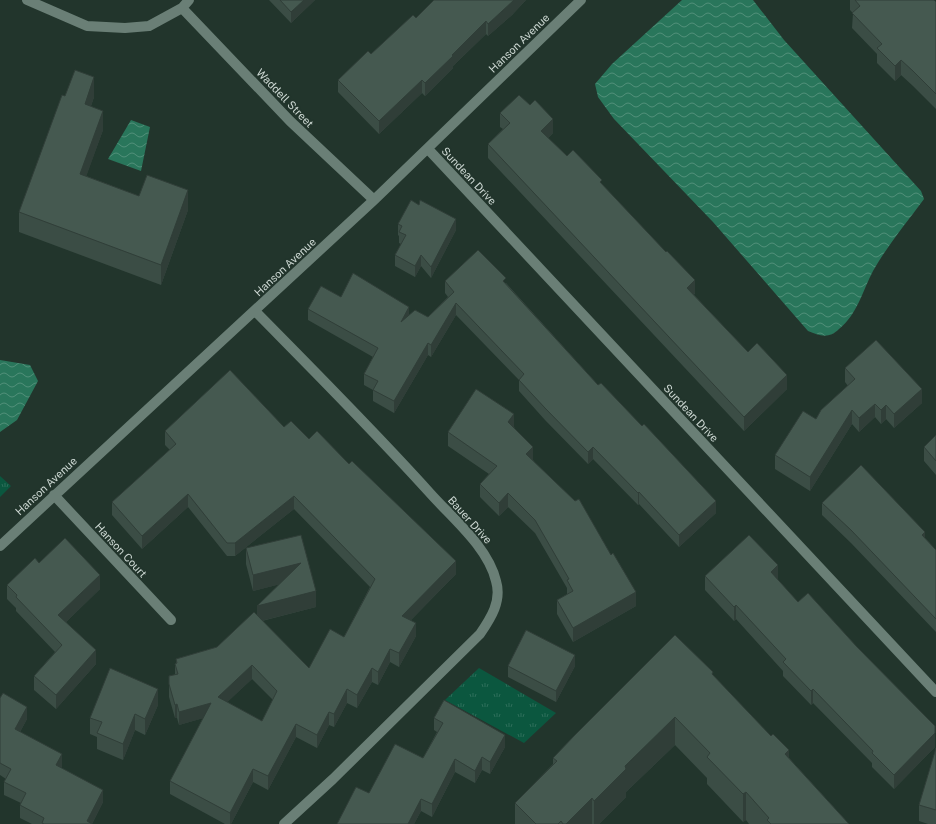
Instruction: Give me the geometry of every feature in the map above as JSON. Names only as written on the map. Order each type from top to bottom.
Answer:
[{"type":"lane","points":[[27,0],[87,26],[125,28],[149,26],[182,8],[190,0]]},
{"type":"lane","name":"Hanson Avenue","points":[[0,546],[374,200],[581,0]]},
{"type":"lane","name":"Waddell Street","points":[[182,8],[290,121],[374,200]]},
{"type":"lane","name":"Sundean Drive","points":[[428,149],[936,692]]},
{"type":"lane","name":"Bauer Drive","points":[[255,311],[389,448],[484,553],[497,582],[498,596],[496,608],[480,634],[333,779],[284,824]]},
{"type":"lane","name":"Hanson Court","points":[[54,495],[171,620]]},
{"type":"green space","points":[[0,476],[11,486],[0,497]]},
{"type":"green space","points":[[479,668],[556,713],[524,743],[445,700]]},
{"type":"water","points":[[682,0],[753,0],[784,40],[921,191],[924,199],[891,243],[873,271],[855,310],[845,323],[832,334],[824,336],[808,331],[713,222],[614,119],[598,97],[595,84],[612,64]]},
{"type":"water","points":[[131,120],[150,127],[141,171],[108,159]]},
{"type":"water","points":[[0,360],[30,365],[38,381],[17,420],[0,432]]},
{"type":"building","points":[[280,0],[304,0],[291,12]]},
{"type":"building","points":[[434,0],[514,0],[488,24],[486,21],[425,83],[422,80],[379,121],[338,80],[368,51],[371,54],[413,15],[416,18]]},
{"type":"building","points":[[855,0],[934,0],[936,2],[936,94],[901,60],[895,66],[877,48],[882,44],[852,13],[860,6]]},
{"type":"building","points":[[75,70],[94,77],[85,104],[103,111],[80,174],[139,196],[147,175],[188,190],[161,265],[19,212],[62,95],[65,96]]},
{"type":"building","points":[[519,95],[530,105],[535,100],[553,119],[541,131],[567,156],[573,150],[602,180],[600,182],[666,252],[667,251],[695,280],[687,288],[748,352],[757,343],[787,375],[744,417],[488,144],[510,123],[500,113]]},
{"type":"building","points":[[411,200],[419,205],[420,200],[456,219],[431,267],[421,255],[415,266],[395,255],[406,235],[399,232],[402,226],[398,224]]},
{"type":"building","points":[[478,250],[506,278],[503,281],[598,385],[601,383],[642,426],[644,424],[716,501],[679,535],[639,492],[638,493],[593,447],[588,452],[545,408],[519,380],[524,374],[456,303],[431,345],[428,343],[394,401],[373,390],[378,381],[364,374],[378,348],[308,309],[321,286],[341,297],[353,273],[409,307],[401,322],[415,310],[428,317],[454,292],[445,281]]},
{"type":"building","points":[[876,340],[922,389],[894,414],[886,405],[881,410],[875,404],[859,418],[852,410],[810,477],[775,455],[803,411],[816,419],[821,410],[855,379],[845,368]]},
{"type":"building","points":[[230,370],[284,427],[291,421],[309,439],[317,431],[349,464],[352,461],[456,561],[402,616],[416,623],[399,653],[390,649],[378,672],[372,668],[357,695],[347,689],[334,714],[329,712],[317,735],[296,724],[268,776],[253,769],[230,813],[170,781],[211,703],[179,712],[177,704],[175,705],[169,684],[169,676],[178,674],[175,664],[177,663],[176,659],[217,647],[254,612],[309,668],[330,629],[344,637],[375,579],[294,496],[235,543],[227,543],[188,494],[142,536],[112,502],[176,444],[165,431]],"holes":[[[252,665],[277,691],[262,721],[218,697]]]},
{"type":"building","points":[[476,389],[514,414],[508,422],[533,447],[526,454],[575,501],[579,499],[611,555],[613,553],[636,592],[573,628],[557,600],[573,591],[567,580],[569,579],[535,520],[508,493],[499,503],[480,484],[497,466],[448,432]]},
{"type":"building","points":[[936,435],[936,461],[924,447]]},
{"type":"building","points":[[861,465],[925,532],[922,535],[936,550],[936,619],[851,530],[822,503]]},
{"type":"building","points":[[301,535],[316,591],[257,606],[301,563],[253,575],[246,548]]},
{"type":"building","points":[[749,535],[778,565],[771,572],[798,602],[808,593],[857,647],[935,726],[935,733],[894,775],[813,689],[811,691],[783,662],[786,659],[736,605],[734,607],[705,576]]},
{"type":"building","points":[[65,538],[100,575],[58,615],[96,650],[56,695],[34,676],[62,645],[16,597],[17,595],[7,585],[35,558],[39,563]]},
{"type":"building","points":[[526,630],[575,655],[556,691],[508,666]]},
{"type":"building","points":[[675,635],[713,672],[712,674],[771,736],[773,734],[789,750],[785,754],[849,824],[771,824],[767,820],[769,818],[746,792],[743,794],[707,757],[710,753],[675,717],[625,766],[626,769],[594,801],[592,798],[566,824],[563,824],[561,821],[558,824],[536,824],[515,803],[557,761],[553,758]]},
{"type":"building","points":[[110,668],[158,689],[145,719],[135,714],[123,744],[97,733],[102,722],[90,718]]},
{"type":"building","points":[[3,693],[27,707],[15,729],[62,754],[56,765],[103,790],[87,821],[92,824],[44,824],[42,823],[44,818],[20,805],[26,793],[4,782],[11,769],[0,763],[0,698]]},
{"type":"building","points":[[444,700],[505,735],[490,762],[482,757],[475,771],[455,759],[432,804],[421,799],[408,824],[337,824],[356,787],[369,793],[395,744],[423,758],[443,723],[434,718]]},
{"type":"building","points":[[936,748],[936,810],[919,805]]}]
